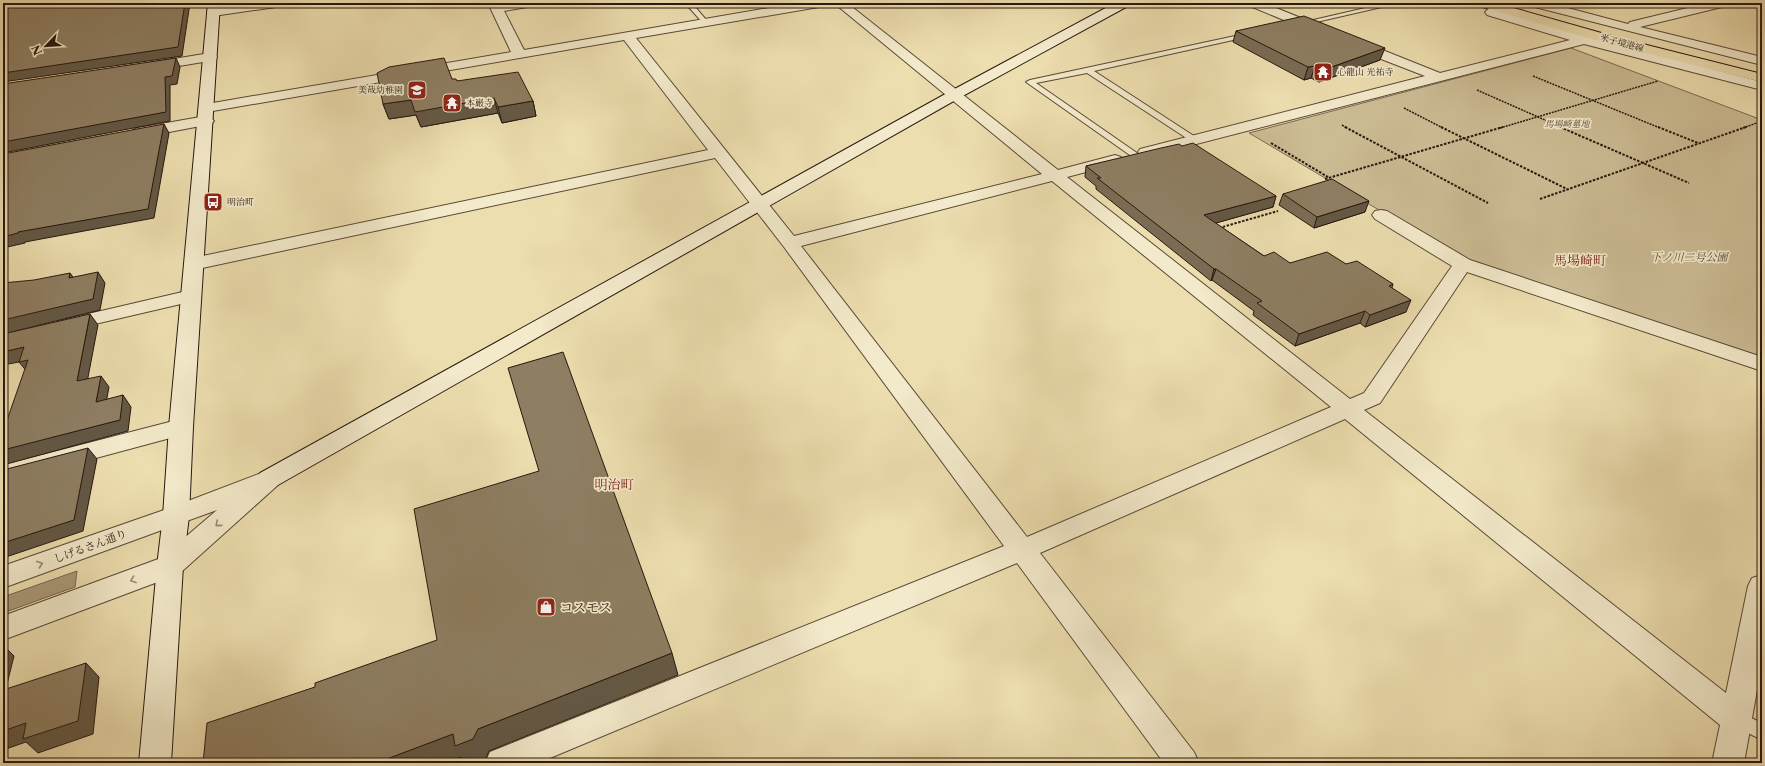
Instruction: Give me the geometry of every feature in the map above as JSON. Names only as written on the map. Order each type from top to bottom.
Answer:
[{"type":"main road","name":"米子境港線","points":[[1483,3],[1614,41],[1762,78]]},
{"type":"main road","name":"米子境港線","points":[[1511,3],[1623,36],[1762,70]]},
{"type":"street","points":[[155,763],[170,566],[176,516],[193,264],[214,7],[276,3]]},
{"type":"street","points":[[120,136],[206,115],[519,54],[819,3]]},
{"type":"street","points":[[840,3],[1054,176],[1749,725]]},
{"type":"street","points":[[3,628],[170,566],[269,479],[954,95],[1124,3]]},
{"type":"street","points":[[1254,3],[1332,34]]},
{"type":"street","points":[[1535,3],[1762,61]]},
{"type":"street","points":[[1632,29],[1634,25],[1722,3]]},
{"type":"street","points":[[496,6],[519,54]]},
{"type":"street","points":[[1498,7],[1491,12],[1584,40],[1762,86]]},
{"type":"street","points":[[627,36],[790,243],[1183,763]]},
{"type":"street","points":[[1346,40],[1442,77]]},
{"type":"street","points":[[790,243],[1584,40]]},
{"type":"street","points":[[133,69],[210,57]]},
{"type":"street","points":[[193,264],[719,152]]},
{"type":"street","points":[[1381,215],[1463,264],[1762,364]]},
{"type":"street","points":[[501,763],[1022,550],[1372,398],[1463,264]]},
{"type":"street","points":[[48,329],[191,296]]},
{"type":"street","points":[[3,474],[181,427]]},
{"type":"street","name":"しげるさん通り","points":[[3,577],[176,516],[269,479]]},
{"type":"street","points":[[1728,763],[1749,725],[1762,586]]},
{"type":"lane","points":[[496,6],[540,3]]},
{"type":"lane","points":[[688,3],[705,22]]},
{"type":"lane","points":[[1288,26],[1396,3]]},
{"type":"lane","points":[[1134,155],[1030,82],[1257,33]]},
{"type":"lane","points":[[1088,70],[1194,140]]},
{"type":"path","points":[[1499,62],[1698,143]]},
{"type":"path","points":[[1442,77],[1538,116],[1689,183]]},
{"type":"path","points":[[1325,179],[1658,81]]},
{"type":"path","points":[[1374,94],[1567,189]]},
{"type":"path","points":[[1313,110],[1488,203]]},
{"type":"path","points":[[1540,199],[1762,121]]},
{"type":"path","points":[[1245,127],[1335,182]]},
{"type":"path","points":[[1213,230],[1278,211]]},
{"type":"green space","points":[[1571,48],[1762,120],[1762,358],[1468,259],[1384,210],[1379,210],[1249,133]]},
{"type":"shaded area","points":[[77,571],[75,587],[3,613],[3,597]]},
{"type":"building","points":[[185,3],[178,47],[3,73],[3,4]]},
{"type":"building","points":[[1304,16],[1385,48],[1323,70],[1315,66],[1308,67],[1236,31]]},
{"type":"building","points":[[176,58],[172,76],[165,77],[166,112],[3,142],[3,84]]},
{"type":"building","points":[[444,58],[452,79],[456,79],[457,81],[518,72],[533,101],[498,107],[494,98],[415,112],[411,100],[383,104],[377,73],[389,67]]},
{"type":"building","points":[[164,124],[148,209],[18,232],[3,237],[3,154]]},
{"type":"building","points":[[1193,143],[1276,196],[1204,215],[1264,256],[1274,252],[1290,263],[1327,252],[1346,264],[1357,261],[1393,284],[1389,286],[1411,300],[1370,315],[1365,311],[1299,334],[1257,303],[1262,301],[1214,269],[1097,178],[1101,178],[1086,166],[1179,144],[1182,146]]},
{"type":"building","points":[[1332,179],[1369,201],[1317,217],[1283,194]]},
{"type":"building","points":[[98,272],[93,299],[3,320],[3,283],[34,280],[70,273],[69,278]]},
{"type":"building","points":[[90,314],[77,381],[101,376],[96,402],[123,395],[120,420],[3,450],[3,424],[6,423],[28,360],[19,362],[24,347],[3,352],[3,334]]},
{"type":"building","name":"コスモス","points":[[563,352],[672,653],[478,729],[473,739],[455,746],[453,734],[376,763],[203,763],[207,723],[315,687],[315,683],[437,640],[414,509],[539,471],[508,368]]},
{"type":"building","points":[[88,448],[74,520],[3,543],[3,470]]},
{"type":"building","points":[[86,663],[78,721],[23,739],[26,723],[3,731],[3,690]]},
{"type":"place","name":"心龍山 光祐寺","points":[[1323,72]]},
{"type":"place","name":"美哉幼稚園","points":[[417,90]]},
{"type":"place","name":"本巌寺","points":[[452,103]]},
{"type":"place","name":"明治町","points":[[213,202]]},
{"type":"place","name":"コスモス","points":[[546,607]]},
{"type":"district","name":"馬場崎町","points":[[1580,260]]},
{"type":"district","name":"明治町","points":[[614,484]]},
{"type":"park label","name":"馬場崎墓地","points":[[1567,124]]},
{"type":"park label","name":"下ノ川二号公園","points":[[1689,257]]}]
